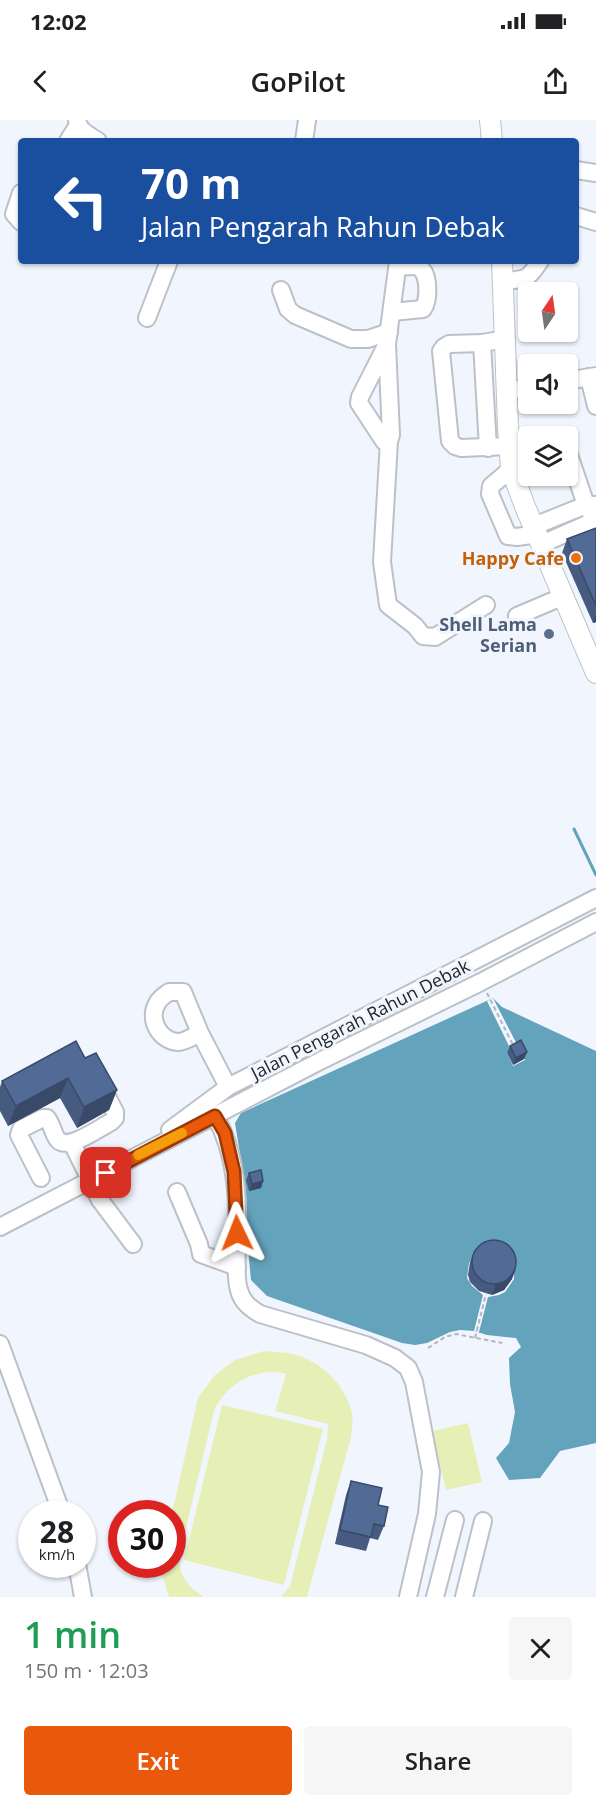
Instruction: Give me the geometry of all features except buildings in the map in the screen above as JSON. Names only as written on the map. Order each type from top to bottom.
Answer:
[{"type":"main road","points":[[490,120],[492,138]]},
{"type":"main road","points":[[502,264],[508,446],[511,469],[596,673]]},
{"type":"street","points":[[304,138],[307,120]]},
{"type":"street","points":[[70,138],[77,123]]},
{"type":"street","points":[[77,123],[83,132],[93,138]]},
{"type":"street","points":[[579,170],[596,173]]},
{"type":"street","points":[[18,204],[15,214],[18,218]]},
{"type":"street","points":[[584,218],[596,227]]},
{"type":"street","points":[[147,318],[168,264]]},
{"type":"street","points":[[392,312],[423,309],[427,302],[425,275],[418,266],[398,264],[388,338],[391,435],[388,441],[382,562],[388,605],[415,626],[423,636],[435,637],[486,605]]},
{"type":"street","points":[[503,281],[524,279],[538,264]]},
{"type":"street","points":[[280,290],[288,309],[296,315],[351,339],[388,338]]},
{"type":"street","points":[[388,338],[359,403],[380,437],[388,441]]},
{"type":"street","points":[[506,339],[482,343],[449,344],[441,351],[450,441],[461,448],[508,446]]},
{"type":"street","points":[[482,343],[488,448]]},
{"type":"street","points":[[578,379],[593,377],[596,407]]},
{"type":"street","points":[[507,392],[518,390]]},
{"type":"street","points":[[511,469],[491,486],[490,494],[508,536],[517,537],[538,535],[596,521],[578,475]]},
{"type":"street","points":[[538,535],[591,505]]},
{"type":"street","points":[[517,616],[564,596]]},
{"type":"street","name":"Jalan Pengarah Rahun Debak","points":[[134,1158],[228,1087],[596,898]]},
{"type":"street","name":"Jalan Pengarah Rahun Debak","points":[[0,1227],[320,1061],[591,925]]},
{"type":"street","points":[[200,1033],[228,1087]]},
{"type":"street","points":[[41,1178],[19,1135],[21,1129],[47,1118],[59,1141],[72,1143],[111,1122],[115,1118],[115,1112],[99,1081]]},
{"type":"street","points":[[215,1116],[225,1133],[234,1172],[238,1216],[238,1290],[246,1305],[260,1314],[366,1345],[395,1358],[408,1368],[414,1382],[431,1472],[427,1514],[408,1597]]},
{"type":"street","points":[[72,1143],[100,1200],[133,1244]]},
{"type":"street","points":[[177,1192],[201,1254],[237,1267]]},
{"type":"street","points":[[0,1344],[57,1500]]},
{"type":"street","points":[[413,1575],[437,1589],[455,1520]]},
{"type":"street","points":[[464,1597],[483,1521]]},
{"type":"street","points":[[80,1578],[83,1597]]},
{"type":"path","points":[[481,982],[515,1049]]},
{"type":"path","points":[[475,1338],[486,1294]]},
{"type":"path","points":[[428,1348],[445,1336],[456,1334],[502,1342]]},
{"type":"green space","points":[[264,1351],[288,1353],[310,1360],[329,1374],[349,1403],[353,1417],[351,1437],[307,1597],[281,1597],[290,1586],[327,1439],[328,1424],[275,1411],[286,1374],[275,1372],[254,1375],[234,1385],[226,1393],[214,1411],[186,1528],[186,1500],[175,1500],[198,1398],[215,1375],[235,1360]]},
{"type":"green space","points":[[222,1405],[323,1429],[284,1585],[186,1560],[186,1552]]},
{"type":"green space","points":[[468,1423],[482,1482],[446,1490],[432,1431]]},
{"type":"green space","points":[[163,1578],[184,1578],[193,1589],[204,1597],[169,1597]]},
{"type":"water","points":[[493,998],[502,1007],[596,1051],[596,1443],[560,1451],[540,1478],[509,1480],[496,1458],[509,1443],[515,1412],[510,1384],[509,1358],[521,1347],[516,1338],[460,1330],[450,1332],[427,1343],[415,1345],[402,1343],[267,1296],[251,1280],[246,1191],[235,1123],[241,1113]]},
{"type":"pier","points":[[493,998],[525,1060],[513,1066],[507,1053],[511,1050],[487,1001]]},
{"type":"pier","points":[[473,1256],[514,1270],[514,1279],[505,1292],[488,1297],[479,1332],[474,1331],[483,1295],[472,1286],[467,1278],[469,1263]]},
{"type":"waterway","points":[[574,829],[596,875]]},
{"type":"slow traffic","points":[[138,1155],[182,1133]]},
{"type":"place","name":"Happy Cafe","points":[[576,558]]},
{"type":"place","name":"Shell Lama Serian","points":[[549,634]]},
{"type":"route","points":[[106,1173],[215,1116],[225,1133],[234,1172],[238,1216],[237,1233]]}]
